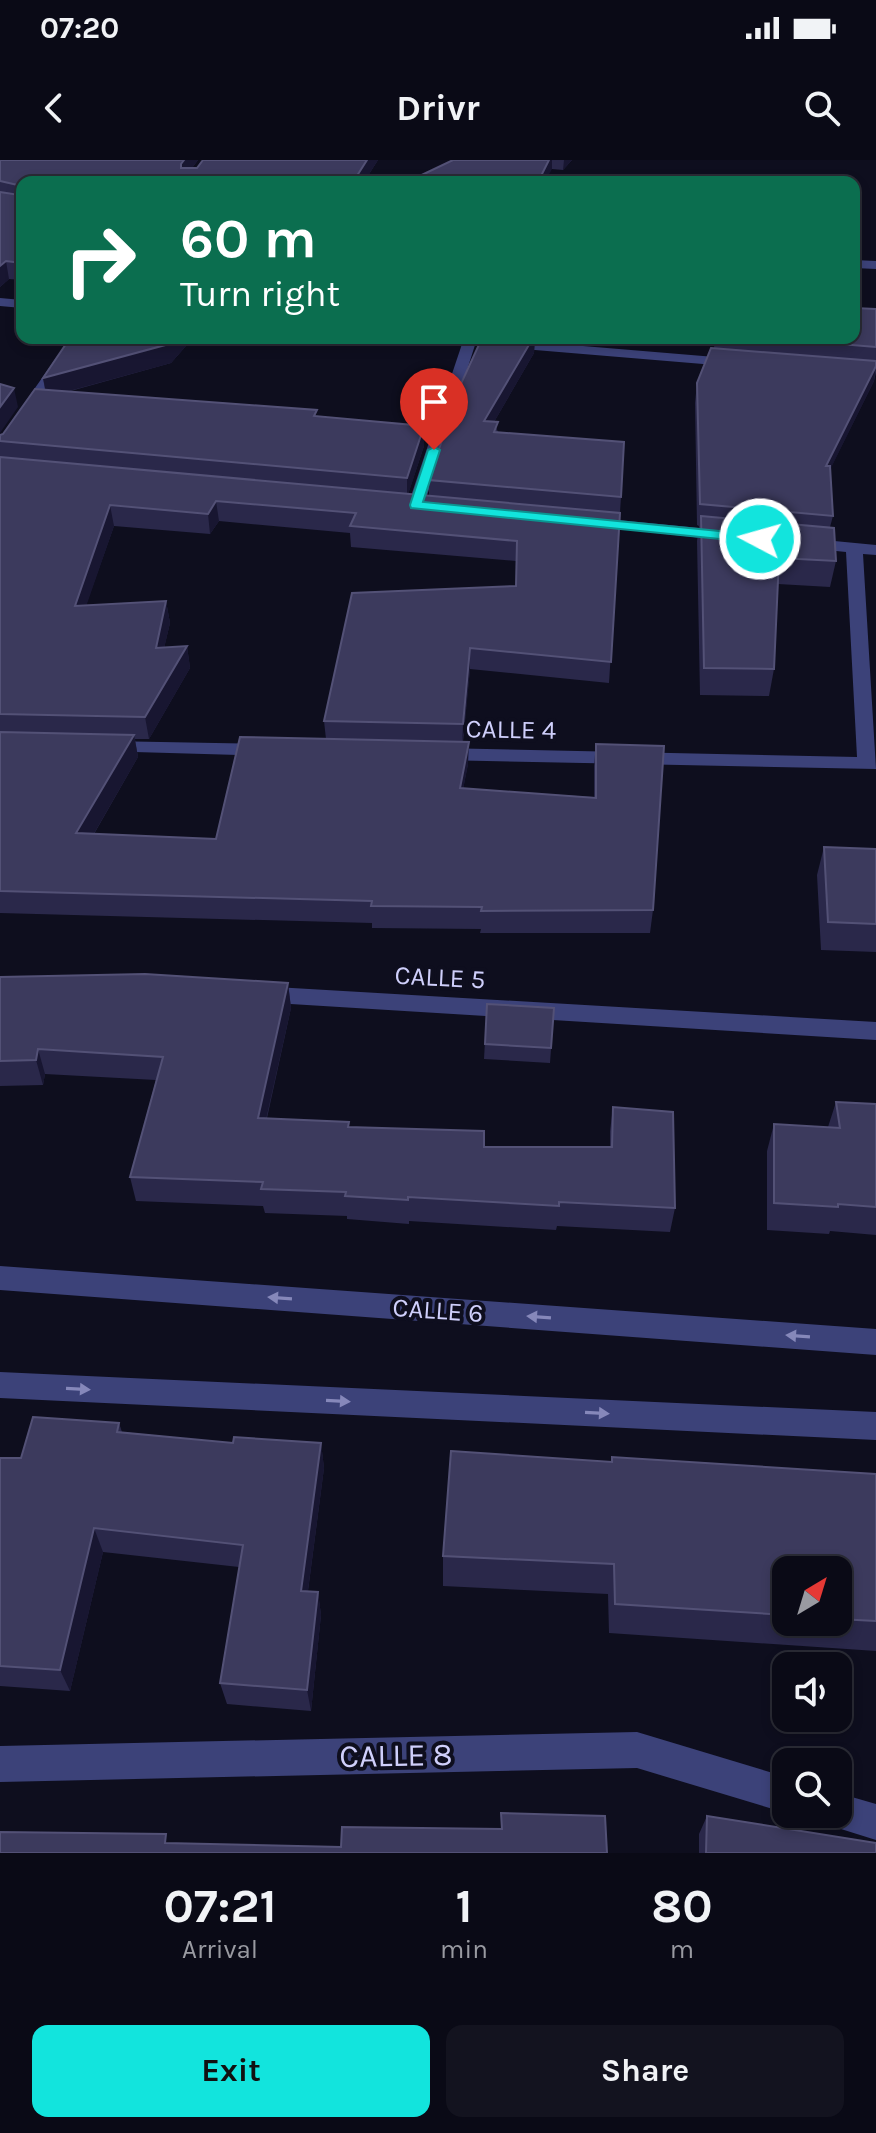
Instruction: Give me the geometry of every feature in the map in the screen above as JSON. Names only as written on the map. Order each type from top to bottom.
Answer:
[{"type":"street","points":[[0,449],[73,344]]},
{"type":"street","points":[[416,505],[469,344]]},
{"type":"street","points":[[517,344],[751,364]]},
{"type":"street","points":[[572,521],[744,537]]},
{"type":"street","points":[[791,542],[876,550]]},
{"type":"street","points":[[854,548],[871,762]]},
{"type":"street","points":[[79,747],[284,751]]},
{"type":"street","name":"CALLE 4","points":[[425,753],[871,762]]},
{"type":"street","name":"CALLE 5","points":[[239,993],[876,1031]]},
{"type":"street","name":"CALLE 6","points":[[0,1278],[876,1342]]},
{"type":"street","points":[[0,1385],[876,1426]]},
{"type":"street","name":"CALLE 8","points":[[0,1764],[637,1750],[772,1791]]},
{"type":"street","points":[[852,1815],[876,1822]]},
{"type":"building","points":[[0,160],[184,160],[181,168],[197,168],[203,160],[367,160],[357,176],[16,176],[16,185],[0,181]]},
{"type":"building","points":[[453,160],[549,160],[541,176],[420,176]]},
{"type":"building","points":[[0,192],[16,195],[16,262],[6,261],[0,266]]},
{"type":"building","points":[[860,308],[876,309],[876,347],[840,344],[860,344]]},
{"type":"building","points":[[66,344],[169,344],[43,378]]},
{"type":"building","points":[[479,344],[529,344],[484,421],[498,422],[494,432],[624,442],[621,497],[429,480],[459,388]]},
{"type":"building","points":[[711,348],[876,361],[826,466],[830,466],[833,516],[700,504],[697,383]]},
{"type":"building","points":[[0,384],[14,388],[0,407]]},
{"type":"building","points":[[35,389],[317,410],[314,416],[424,426],[407,478],[0,441],[0,435]]},
{"type":"building","points":[[0,457],[620,513],[611,662],[470,648],[463,724],[324,721],[352,593],[516,586],[517,541],[350,526],[356,513],[216,501],[208,514],[110,505],[75,606],[166,601],[156,648],[187,646],[145,717],[0,714]]},
{"type":"building","points":[[701,516],[834,528],[836,561],[779,558],[774,669],[704,668]]},
{"type":"building","points":[[0,732],[134,735],[76,833],[216,839],[240,737],[469,742],[460,788],[596,798],[596,744],[664,746],[653,910],[481,911],[482,907],[371,906],[372,901],[0,891]]},
{"type":"building","points":[[824,847],[876,849],[876,924],[828,922]]},
{"type":"building","points":[[145,974],[288,983],[258,1118],[349,1122],[348,1127],[484,1131],[484,1147],[612,1147],[613,1107],[673,1112],[675,1208],[559,1202],[559,1206],[408,1197],[408,1200],[345,1196],[346,1192],[261,1189],[263,1182],[130,1177],[163,1057],[38,1049],[36,1060],[0,1061],[0,977]]},
{"type":"building","points":[[487,1004],[554,1008],[551,1048],[485,1044]]},
{"type":"building","points":[[836,1102],[876,1104],[876,1207],[774,1203],[774,1124],[840,1128]]},
{"type":"building","points":[[33,1417],[119,1423],[117,1432],[233,1443],[234,1437],[321,1443],[301,1591],[318,1592],[307,1690],[220,1683],[243,1545],[94,1528],[60,1670],[0,1666],[0,1458],[21,1458]]},
{"type":"building","points":[[451,1451],[612,1462],[612,1457],[876,1474],[876,1621],[852,1620],[852,1556],[772,1556],[772,1614],[615,1604],[614,1564],[443,1556]]},
{"type":"building","points":[[501,1813],[605,1816],[607,1853],[0,1853],[0,1832],[166,1834],[165,1843],[341,1847],[342,1827],[502,1829]]},
{"type":"building","points":[[707,1816],[876,1843],[876,1853],[706,1853]]},
{"type":"route","points":[[434,450],[416,505],[760,539]]}]
